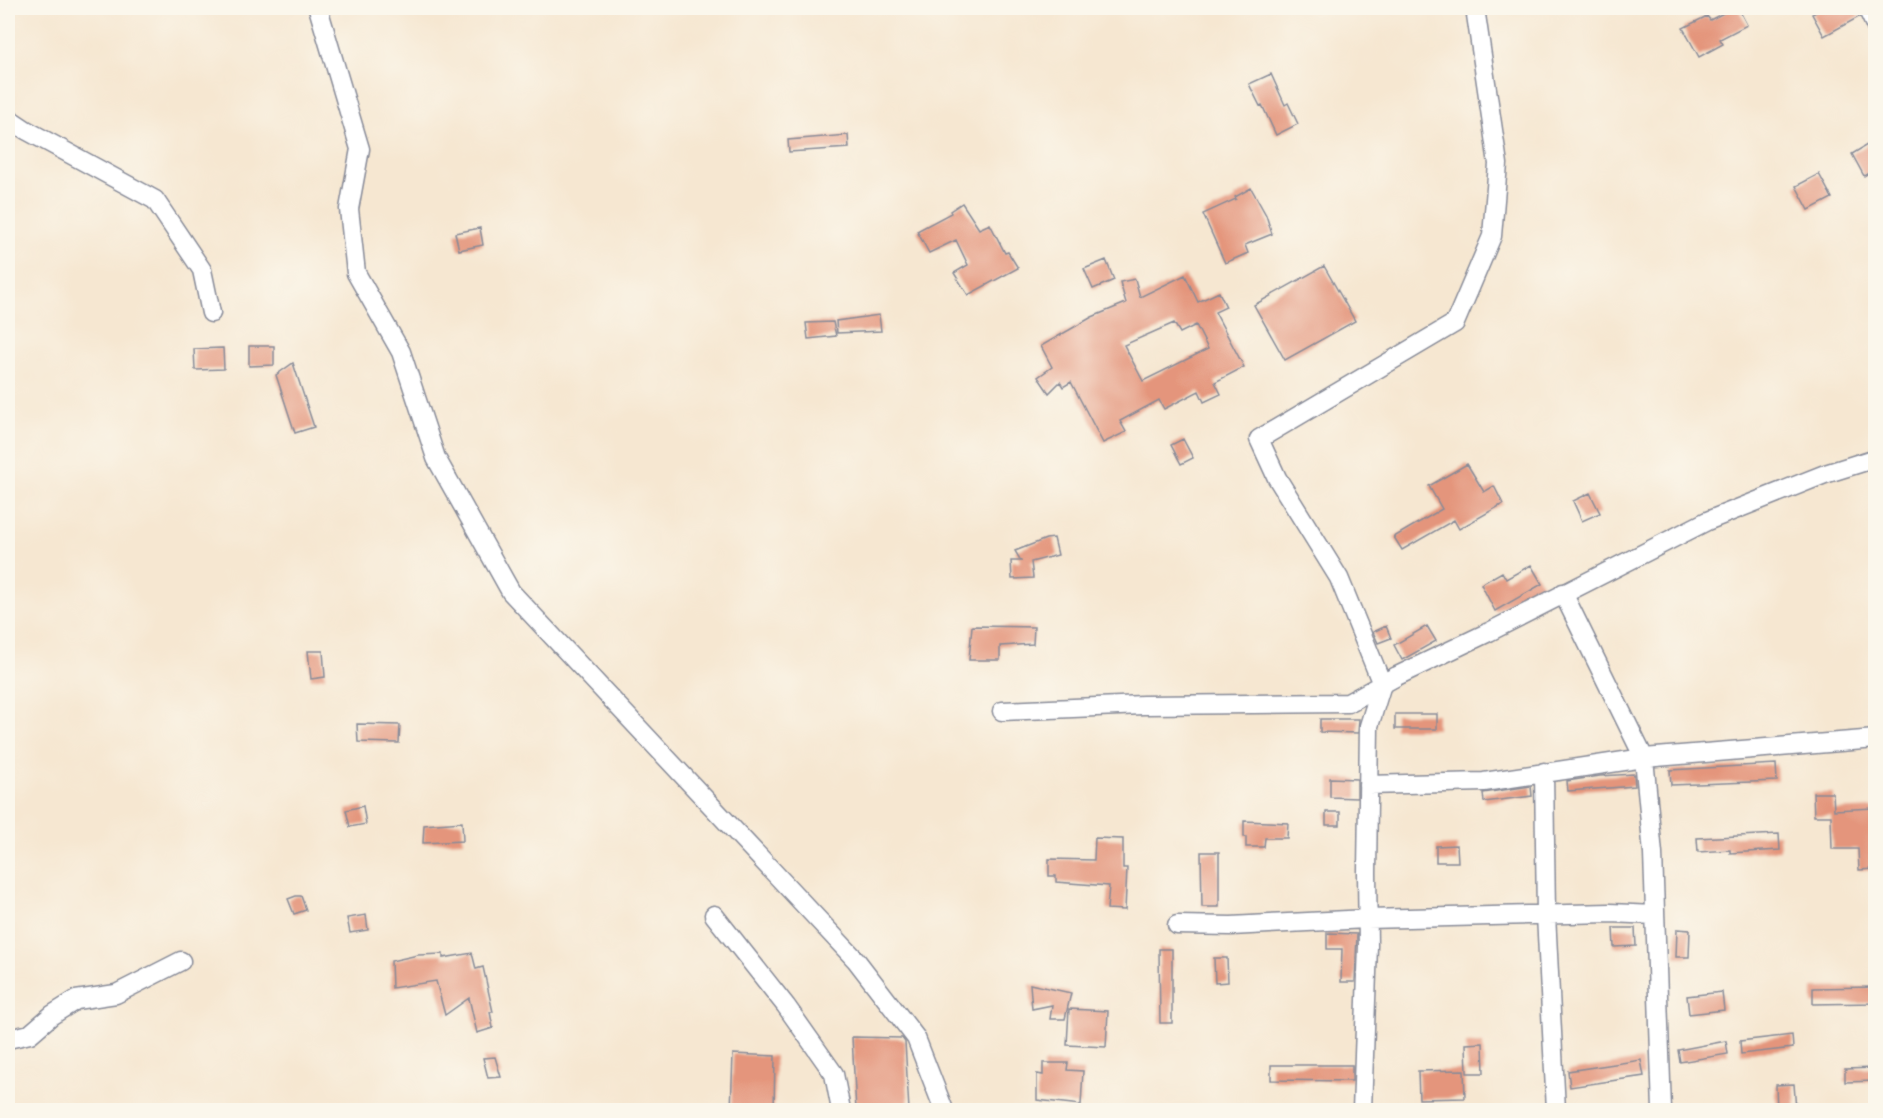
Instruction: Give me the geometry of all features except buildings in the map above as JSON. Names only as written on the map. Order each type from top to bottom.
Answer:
[{"type":"street","points":[[318,8],[360,149],[349,209],[356,273],[401,352],[436,458],[511,592],[856,960],[916,1038],[944,1110]]},
{"type":"street","points":[[1362,1110],[1369,726],[1382,684],[1339,578],[1277,478],[1259,439],[1455,323],[1492,236],[1498,164],[1475,8]]},
{"type":"street","points":[[1867,8],[1875,27]]},
{"type":"street","points":[[8,118],[155,200],[202,270],[211,313]]},
{"type":"street","points":[[1002,711],[1143,705],[1348,703],[1707,521],[1825,474],[1875,458]]},
{"type":"street","points":[[1563,593],[1644,758],[1653,854],[1662,1110]]},
{"type":"street","points":[[1368,785],[1484,782],[1644,758],[1875,739]]},
{"type":"street","points":[[1544,772],[1546,915],[1556,1110]]},
{"type":"street","points":[[1176,925],[1231,926],[1367,919],[1611,913],[1655,915]]},
{"type":"street","points":[[714,915],[786,1006],[834,1074],[841,1110]]},
{"type":"street","points":[[8,1039],[30,1034],[52,1015],[76,1000],[116,994],[181,961]]}]
